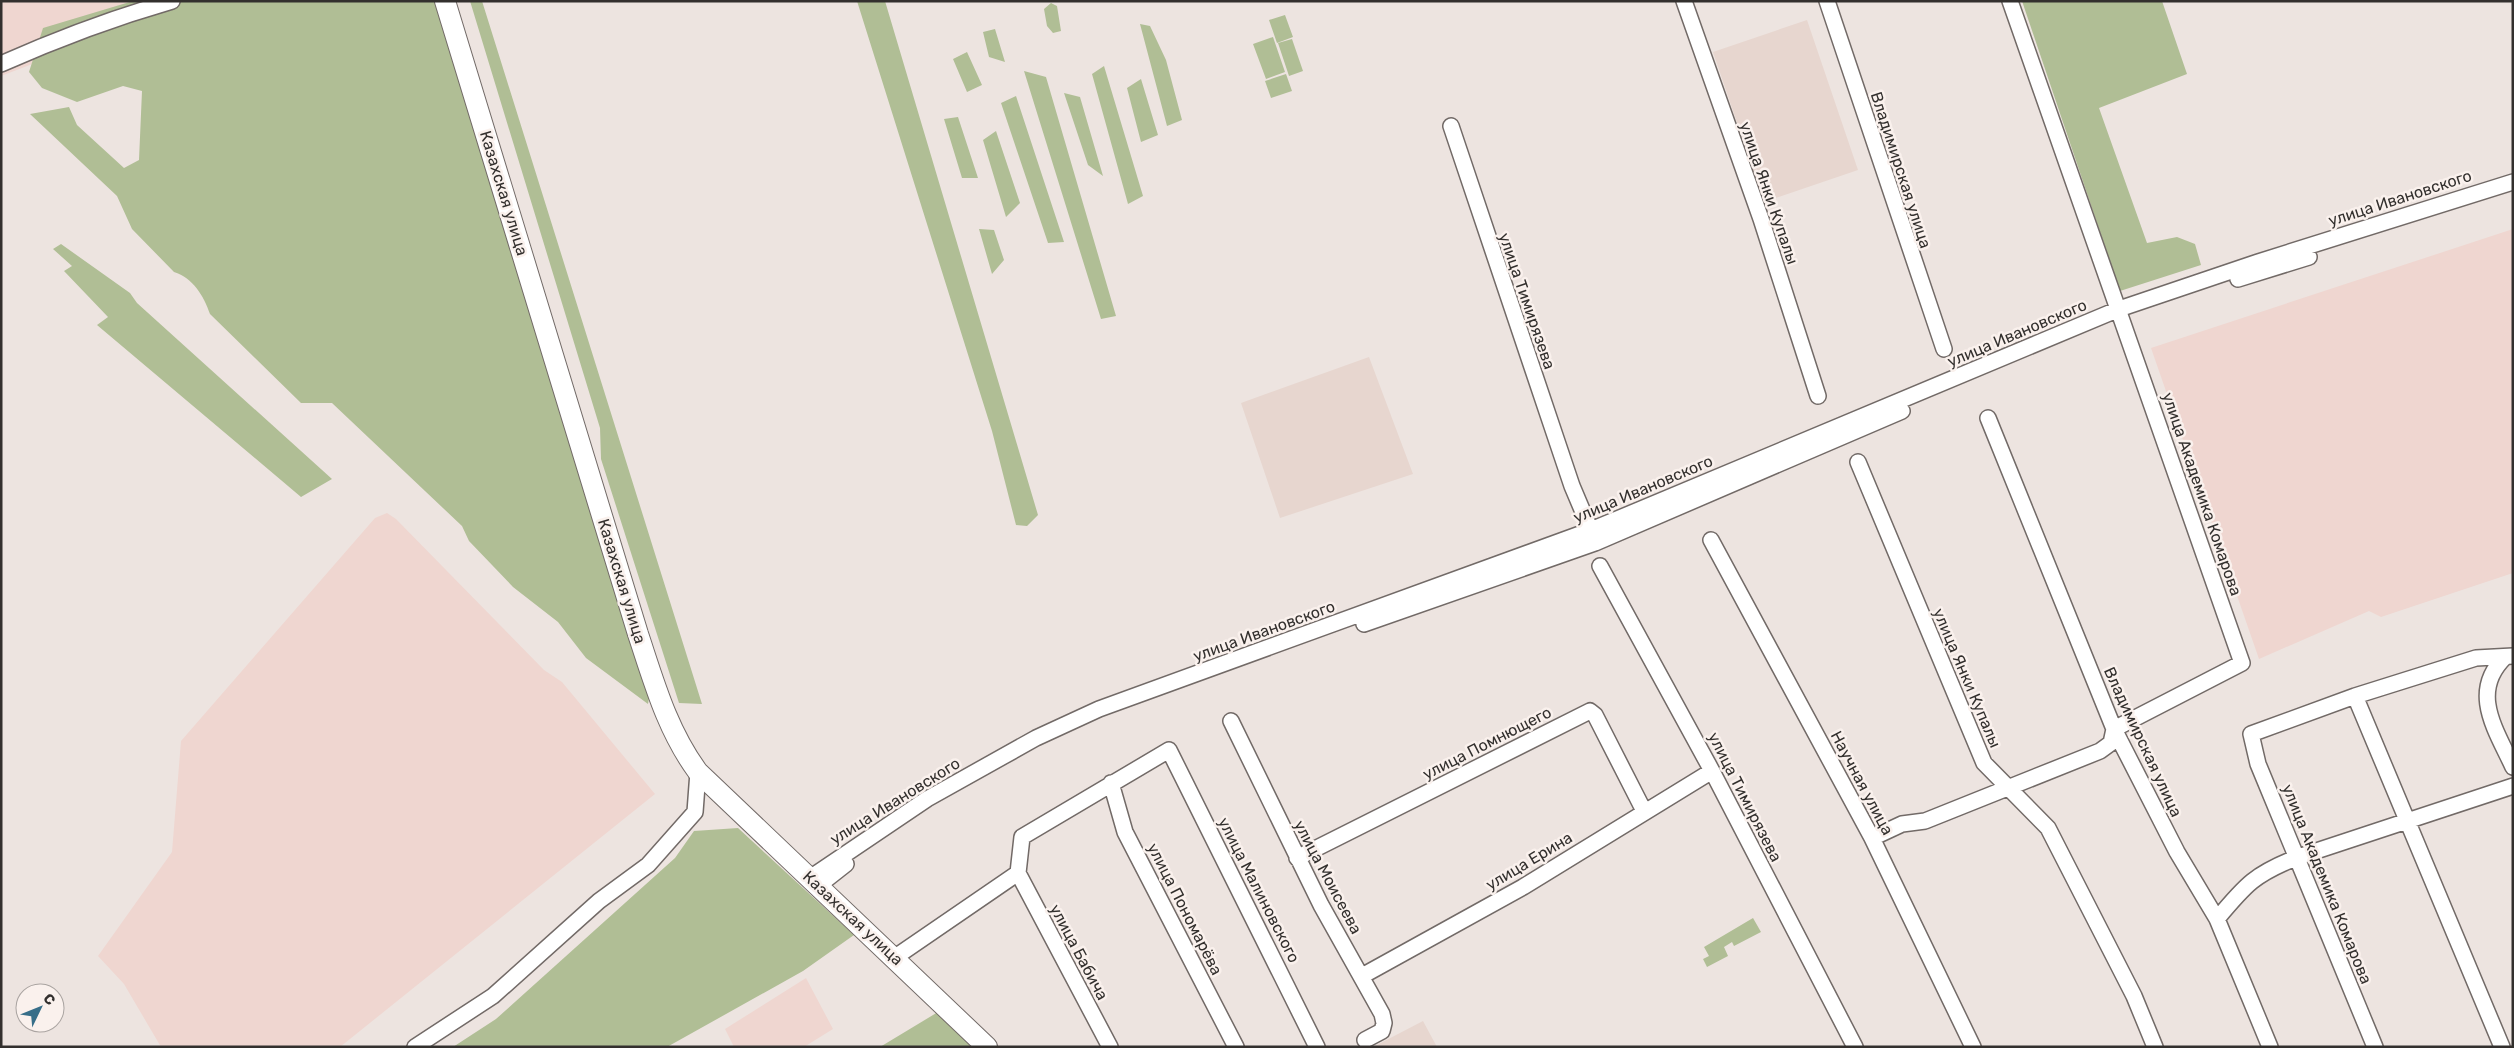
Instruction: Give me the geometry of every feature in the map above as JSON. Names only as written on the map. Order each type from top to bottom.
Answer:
[{"type":"main road","name":"Казахская улица","points":[[445,1],[662,708],[679,744],[698,772],[987,1047]]},
{"type":"street","points":[[1,64],[50,42],[172,1]]},
{"type":"street","name":"улица Янки Купалы","points":[[1684,1],[1761,219],[1818,396]]},
{"type":"street","name":"Владимирская улица","points":[[1827,1],[1944,349]]},
{"type":"street","name":"улица Академика Комарова","points":[[2010,1],[2129,335],[2242,663],[2114,729]]},
{"type":"street","name":"улица Тимирязева","points":[[1451,126],[1572,486],[1593,537]]},
{"type":"street","name":"улица Ивановского","points":[[814,882],[900,826],[1070,730],[1104,715],[1593,537],[2121,313],[2258,262],[2513,182]]},
{"type":"street","name":"улица Ивановского","points":[[2121,313],[2513,191]]},
{"type":"street","name":"Владимирская улица","points":[[1988,418],[2114,729],[2177,852],[2217,919],[2270,1047]]},
{"type":"street","name":"улица Янки Купалы","points":[[1858,462],[1984,763],[2048,828],[2134,996],[2155,1047]]},
{"type":"street","name":"Научная улица","points":[[1711,540],[1872,838],[1973,1047]]},
{"type":"street","name":"улица Тимирязева","points":[[1600,566],[1712,771],[1855,1047]]},
{"type":"street","points":[[2502,1047],[2355,696],[2476,658],[2509,657]]},
{"type":"street","points":[[2509,657],[2496,666],[2490,679],[2486,696],[2489,715],[2513,767]]},
{"type":"street","name":"улица Академика Комарова","points":[[2355,696],[2251,734],[2258,764],[2298,857],[2374,1047]]},
{"type":"street","name":"улица Помнющего","points":[[1297,858],[1590,711],[1595,715],[1644,811]]},
{"type":"street","name":"улица Моисеева","points":[[1231,721],[1297,858],[1382,1014],[1384,1023],[1382,1031],[1365,1040]]},
{"type":"street","points":[[1872,838],[1902,824],[1925,821],[2100,751],[2110,743],[2114,729]]},
{"type":"street","name":"улица Малиновского","points":[[1111,783],[1169,750],[1317,1047]]},
{"type":"street","name":"улица Ерина","points":[[1362,976],[1523,887],[1712,771]]},
{"type":"street","points":[[415,1047],[492,996],[599,902],[648,865],[695,812],[698,772]]},
{"type":"street","points":[[894,958],[1018,873],[1022,837],[1111,783]]},
{"type":"street","name":"улица Пономарёва","points":[[1111,783],[1125,832],[1236,1047]]},
{"type":"street","points":[[2217,919],[2251,881],[2266,870],[2298,857],[2513,786]]},
{"type":"street","name":"улица Бабича","points":[[1018,873],[1110,1047]]},
{"type":"shaded area","points":[[1,1],[197,1],[1,76]]},
{"type":"shaded area","points":[[1807,20],[1858,170],[1764,202],[1713,52]]},
{"type":"shaded area","points":[[2513,229],[2513,573],[2381,617],[2369,611],[2259,659],[2151,348]]},
{"type":"shaded area","points":[[1369,357],[1413,474],[1280,518],[1241,403]]},
{"type":"shaded area","points":[[387,513],[396,519],[544,670],[562,682],[655,794],[340,1047],[161,1047],[124,984],[98,956],[172,852],[181,741],[375,518]]},
{"type":"shaded area","points":[[806,978],[833,1029],[804,1047],[734,1047],[725,1029]]},
{"type":"shaded area","points":[[1423,1021],[1437,1047],[1373,1047]]},
{"type":"green space","points":[[133,1],[142,1],[146,10],[183,1],[437,1],[651,687],[648,704],[586,658],[558,622],[513,587],[469,541],[462,526],[332,403],[301,403],[210,314],[197,288],[187,279],[174,272],[132,229],[117,196],[30,114],[69,107],[77,125],[124,168],[139,160],[142,91],[123,86],[77,102],[42,88],[29,72],[43,28]]},
{"type":"green space","points":[[470,1],[482,1],[702,704],[679,703],[601,459],[600,428]]},
{"type":"green space","points":[[857,1],[885,1],[1038,515],[1027,526],[1016,525],[992,431]]},
{"type":"green space","points":[[2022,1],[2162,1],[2187,74],[2099,108],[2147,243],[2177,237],[2195,244],[2201,265],[2120,291]]},
{"type":"green space","points":[[1051,3],[1057,6],[1061,31],[1053,33],[1047,26],[1044,9]]},
{"type":"green space","points":[[1285,15],[1293,37],[1277,43],[1269,20]]},
{"type":"green space","points":[[1140,24],[1150,26],[1166,60],[1182,120],[1167,126]]},
{"type":"green space","points":[[995,29],[1005,62],[989,57],[983,32]]},
{"type":"green space","points":[[1273,37],[1285,72],[1266,79],[1253,44]]},
{"type":"green space","points":[[1292,39],[1303,71],[1289,76],[1278,43]]},
{"type":"green space","points":[[967,52],[982,85],[967,92],[953,59]]},
{"type":"green space","points":[[1104,66],[1143,196],[1128,204],[1092,74]]},
{"type":"green space","points":[[1024,71],[1046,77],[1116,316],[1101,319]]},
{"type":"green space","points":[[1286,74],[1292,91],[1271,98],[1265,81]]},
{"type":"green space","points":[[1141,79],[1158,135],[1141,142],[1127,88]]},
{"type":"green space","points":[[1064,93],[1080,97],[1103,176],[1088,165]]},
{"type":"green space","points":[[1016,96],[1064,242],[1048,243],[1001,103]]},
{"type":"green space","points":[[958,117],[978,178],[962,178],[944,119]]},
{"type":"green space","points":[[996,131],[1020,203],[1006,217],[983,140]]},
{"type":"green space","points":[[979,229],[994,230],[1004,260],[992,274]]},
{"type":"green space","points":[[61,244],[130,293],[137,303],[332,479],[301,497],[97,325],[108,317],[64,271],[72,266],[53,249]]},
{"type":"green space","points":[[738,828],[854,935],[803,971],[667,1047],[453,1047],[496,1019],[675,858],[694,831]]},
{"type":"green space","points":[[1753,918],[1761,932],[1734,946],[1732,942],[1724,947],[1728,956],[1707,967],[1703,959],[1709,956],[1704,947]]},
{"type":"green space","points":[[938,1012],[973,1047],[880,1047]]}]
